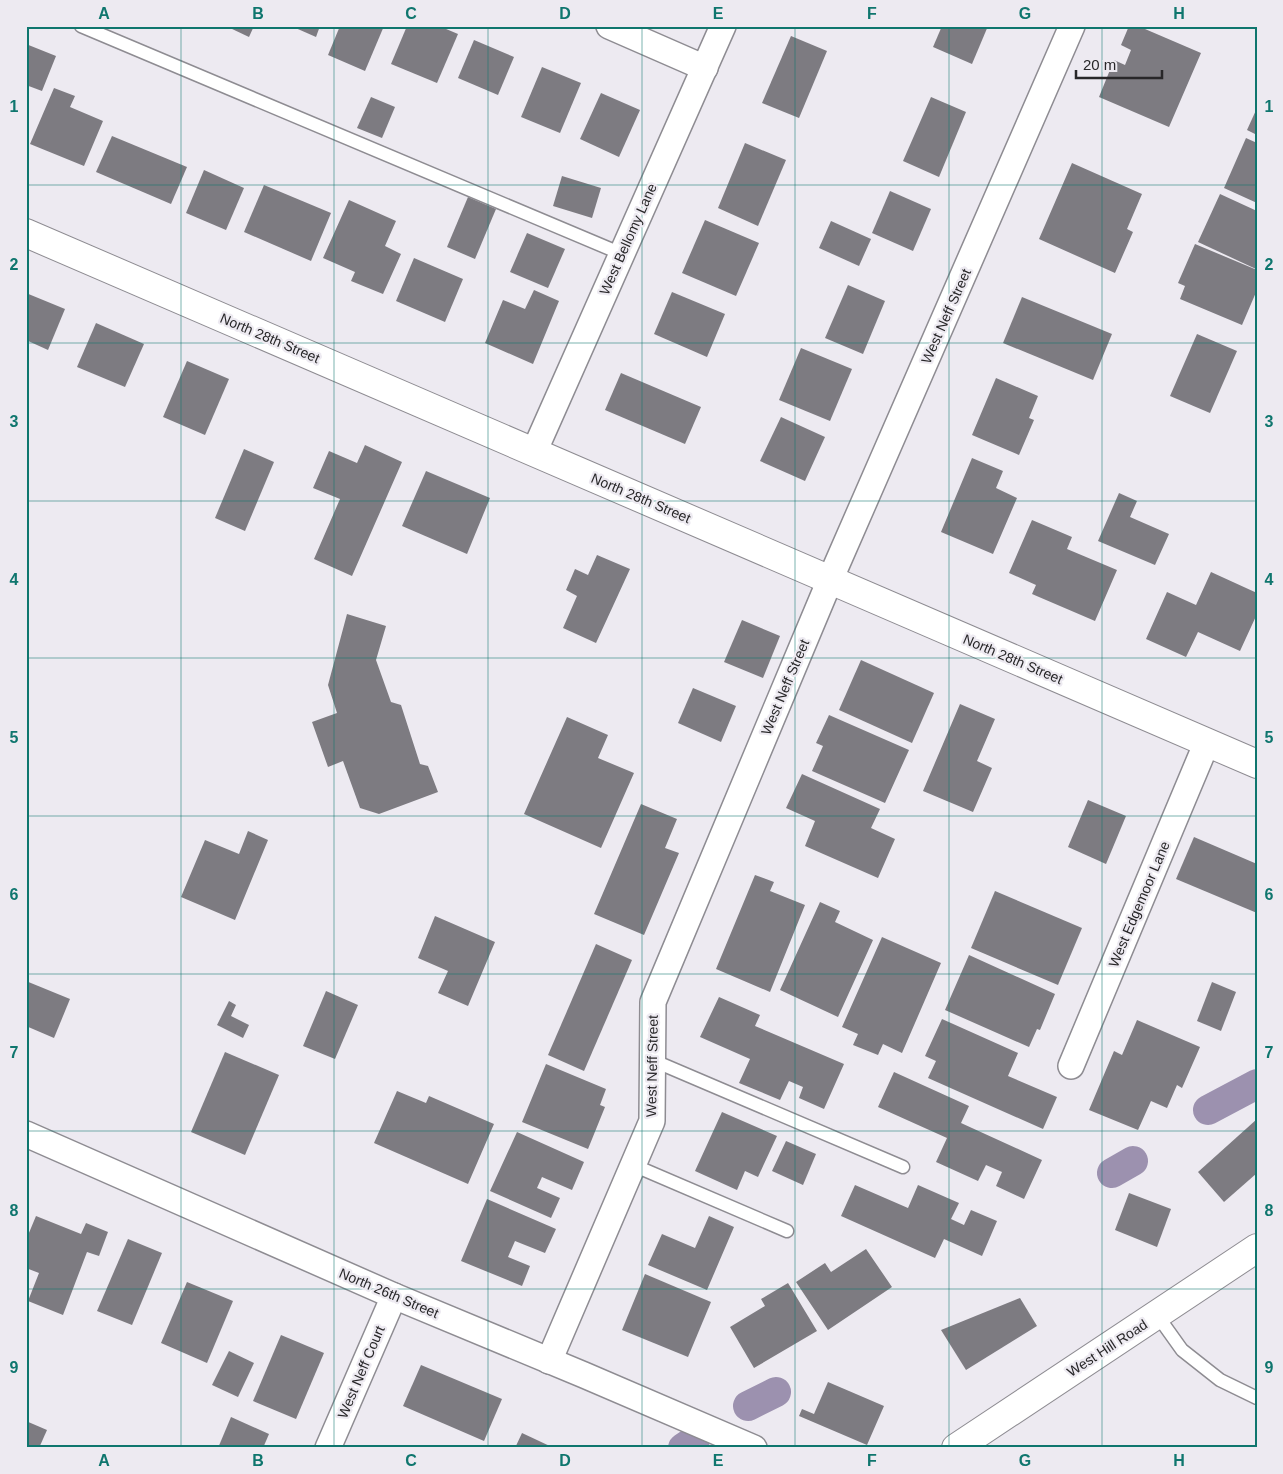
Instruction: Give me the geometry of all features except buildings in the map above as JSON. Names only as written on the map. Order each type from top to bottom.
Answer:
[{"type":"street","points":[[609,26],[705,68]]},
{"type":"street","name":"West Bellomy Lane","points":[[534,452],[724,26]]},
{"type":"street","name":"West Neff Street","points":[[550,1361],[652,1121],[653,1002],[830,580],[1072,26]]},
{"type":"street","name":"North 28th Street","points":[[26,233],[1257,764]]},
{"type":"street","name":"West Edgemoor Lane","points":[[1071,1066],[1207,742]]},
{"type":"street","name":"North 26th Street","points":[[26,1134],[394,1296],[754,1448]]},
{"type":"street","name":"West Hill Road","points":[[956,1448],[1257,1248]]},
{"type":"street","name":"West Neff Court","points":[[328,1448],[394,1296]]},
{"type":"lane","points":[[81,26],[622,254]]},
{"type":"lane","points":[[652,1060],[903,1167]]},
{"type":"lane","points":[[633,1165],[787,1231]]},
{"type":"lane","points":[[1157,1315],[1182,1350],[1220,1380],[1257,1398]]},
{"type":"waterway","points":[[1208,1110],[1257,1084]]},
{"type":"waterway","points":[[1112,1173],[1133,1161]]},
{"type":"waterway","points":[[748,1406],[776,1392]]},
{"type":"waterway","points":[[683,1448],[695,1440]]}]
